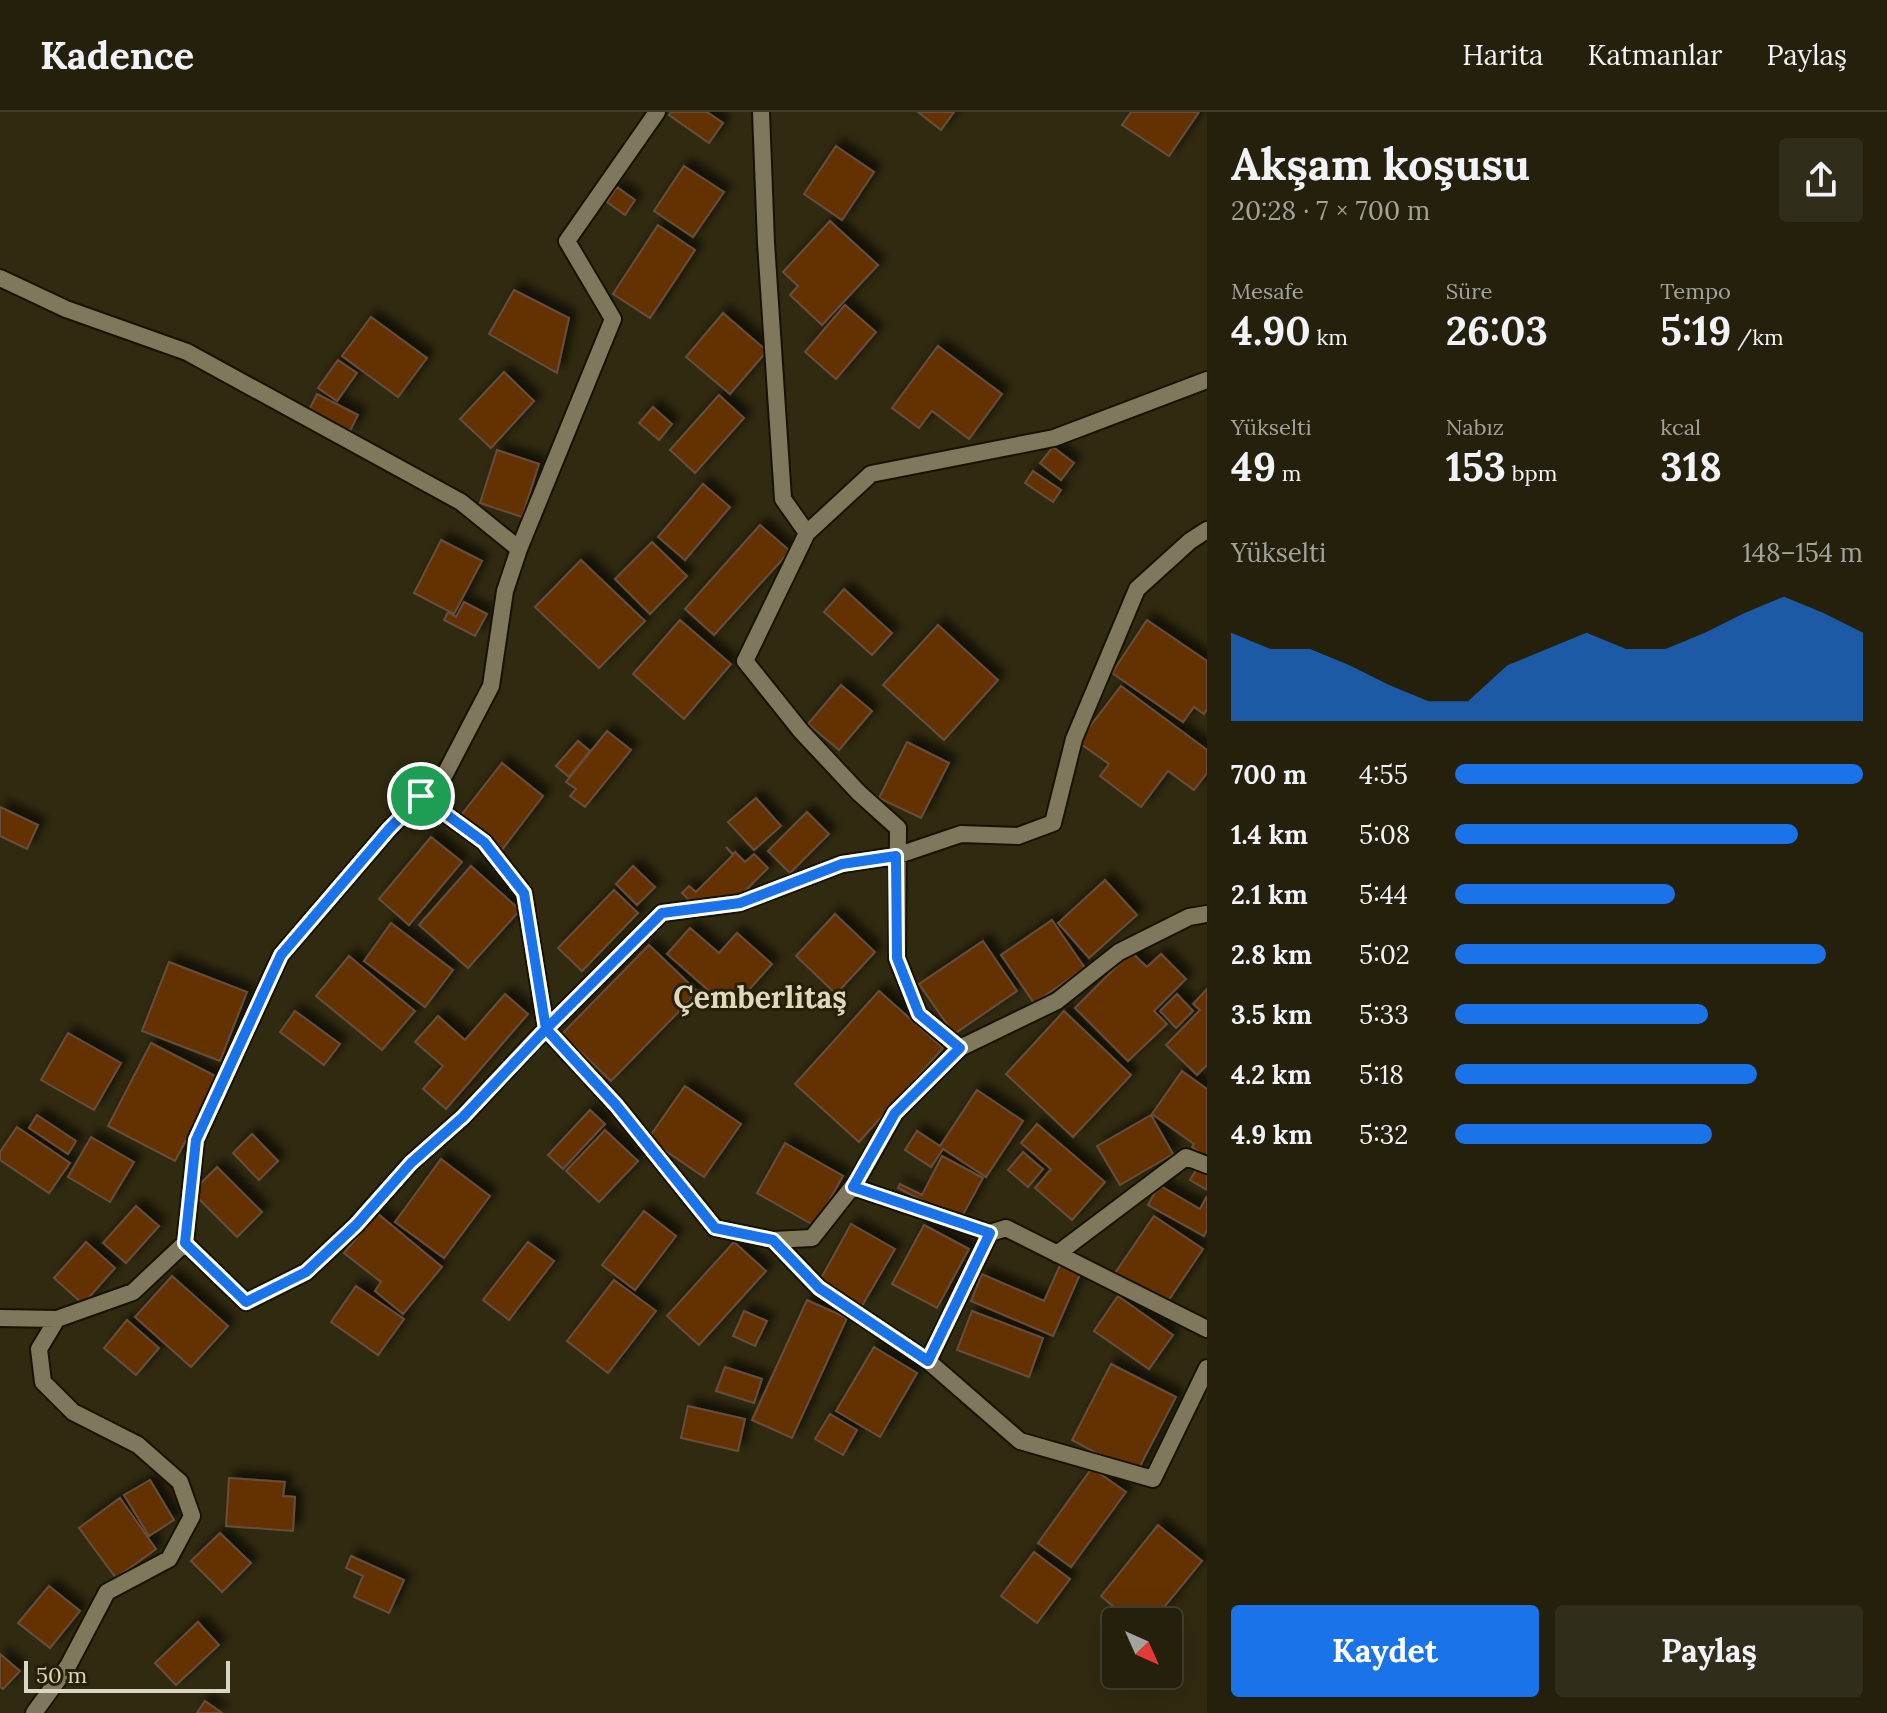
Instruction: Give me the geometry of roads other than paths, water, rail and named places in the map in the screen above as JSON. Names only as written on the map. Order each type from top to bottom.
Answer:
[{"type":"street","points":[[0,1318],[57,1319],[133,1292],[185,1243],[196,1140],[281,955],[389,829],[444,776],[491,686],[505,591],[519,549],[613,319],[567,241],[657,112]]},
{"type":"street","points":[[761,112],[766,243],[783,499],[807,533]]},
{"type":"street","points":[[0,278],[66,309],[187,352],[461,502],[519,549]]},
{"type":"street","points":[[960,1048],[919,1014],[897,958],[898,828],[859,793],[801,731],[745,661],[807,533],[871,474],[1054,438],[1207,380]]},
{"type":"street","points":[[185,1243],[246,1302],[306,1272],[356,1225],[411,1163],[463,1117],[662,913],[740,903],[842,864],[896,856],[961,834],[1018,836],[1053,823],[1074,739],[1137,589],[1190,541],[1207,530]]},
{"type":"street","points":[[421,796],[484,842],[524,893],[546,1029],[616,1105],[715,1228],[773,1240],[812,1238],[853,1187],[895,1113],[960,1048],[1057,1001],[1119,952],[1189,917],[1207,914]]},
{"type":"street","points":[[1057,1254],[1186,1157],[1207,1165]]},
{"type":"street","points":[[853,1187],[990,1233],[1006,1228],[1207,1329]]},
{"type":"street","points":[[928,1361],[990,1233]]},
{"type":"street","points":[[773,1240],[819,1288],[928,1361],[1020,1441],[1153,1479],[1207,1368]]},
{"type":"street","points":[[34,1713],[68,1666],[107,1592],[169,1559],[192,1516],[180,1482],[138,1445],[73,1412],[43,1382],[39,1349],[57,1319]]},
{"type":"district","name":"Çemberlitaş","points":[[760,998]]}]
